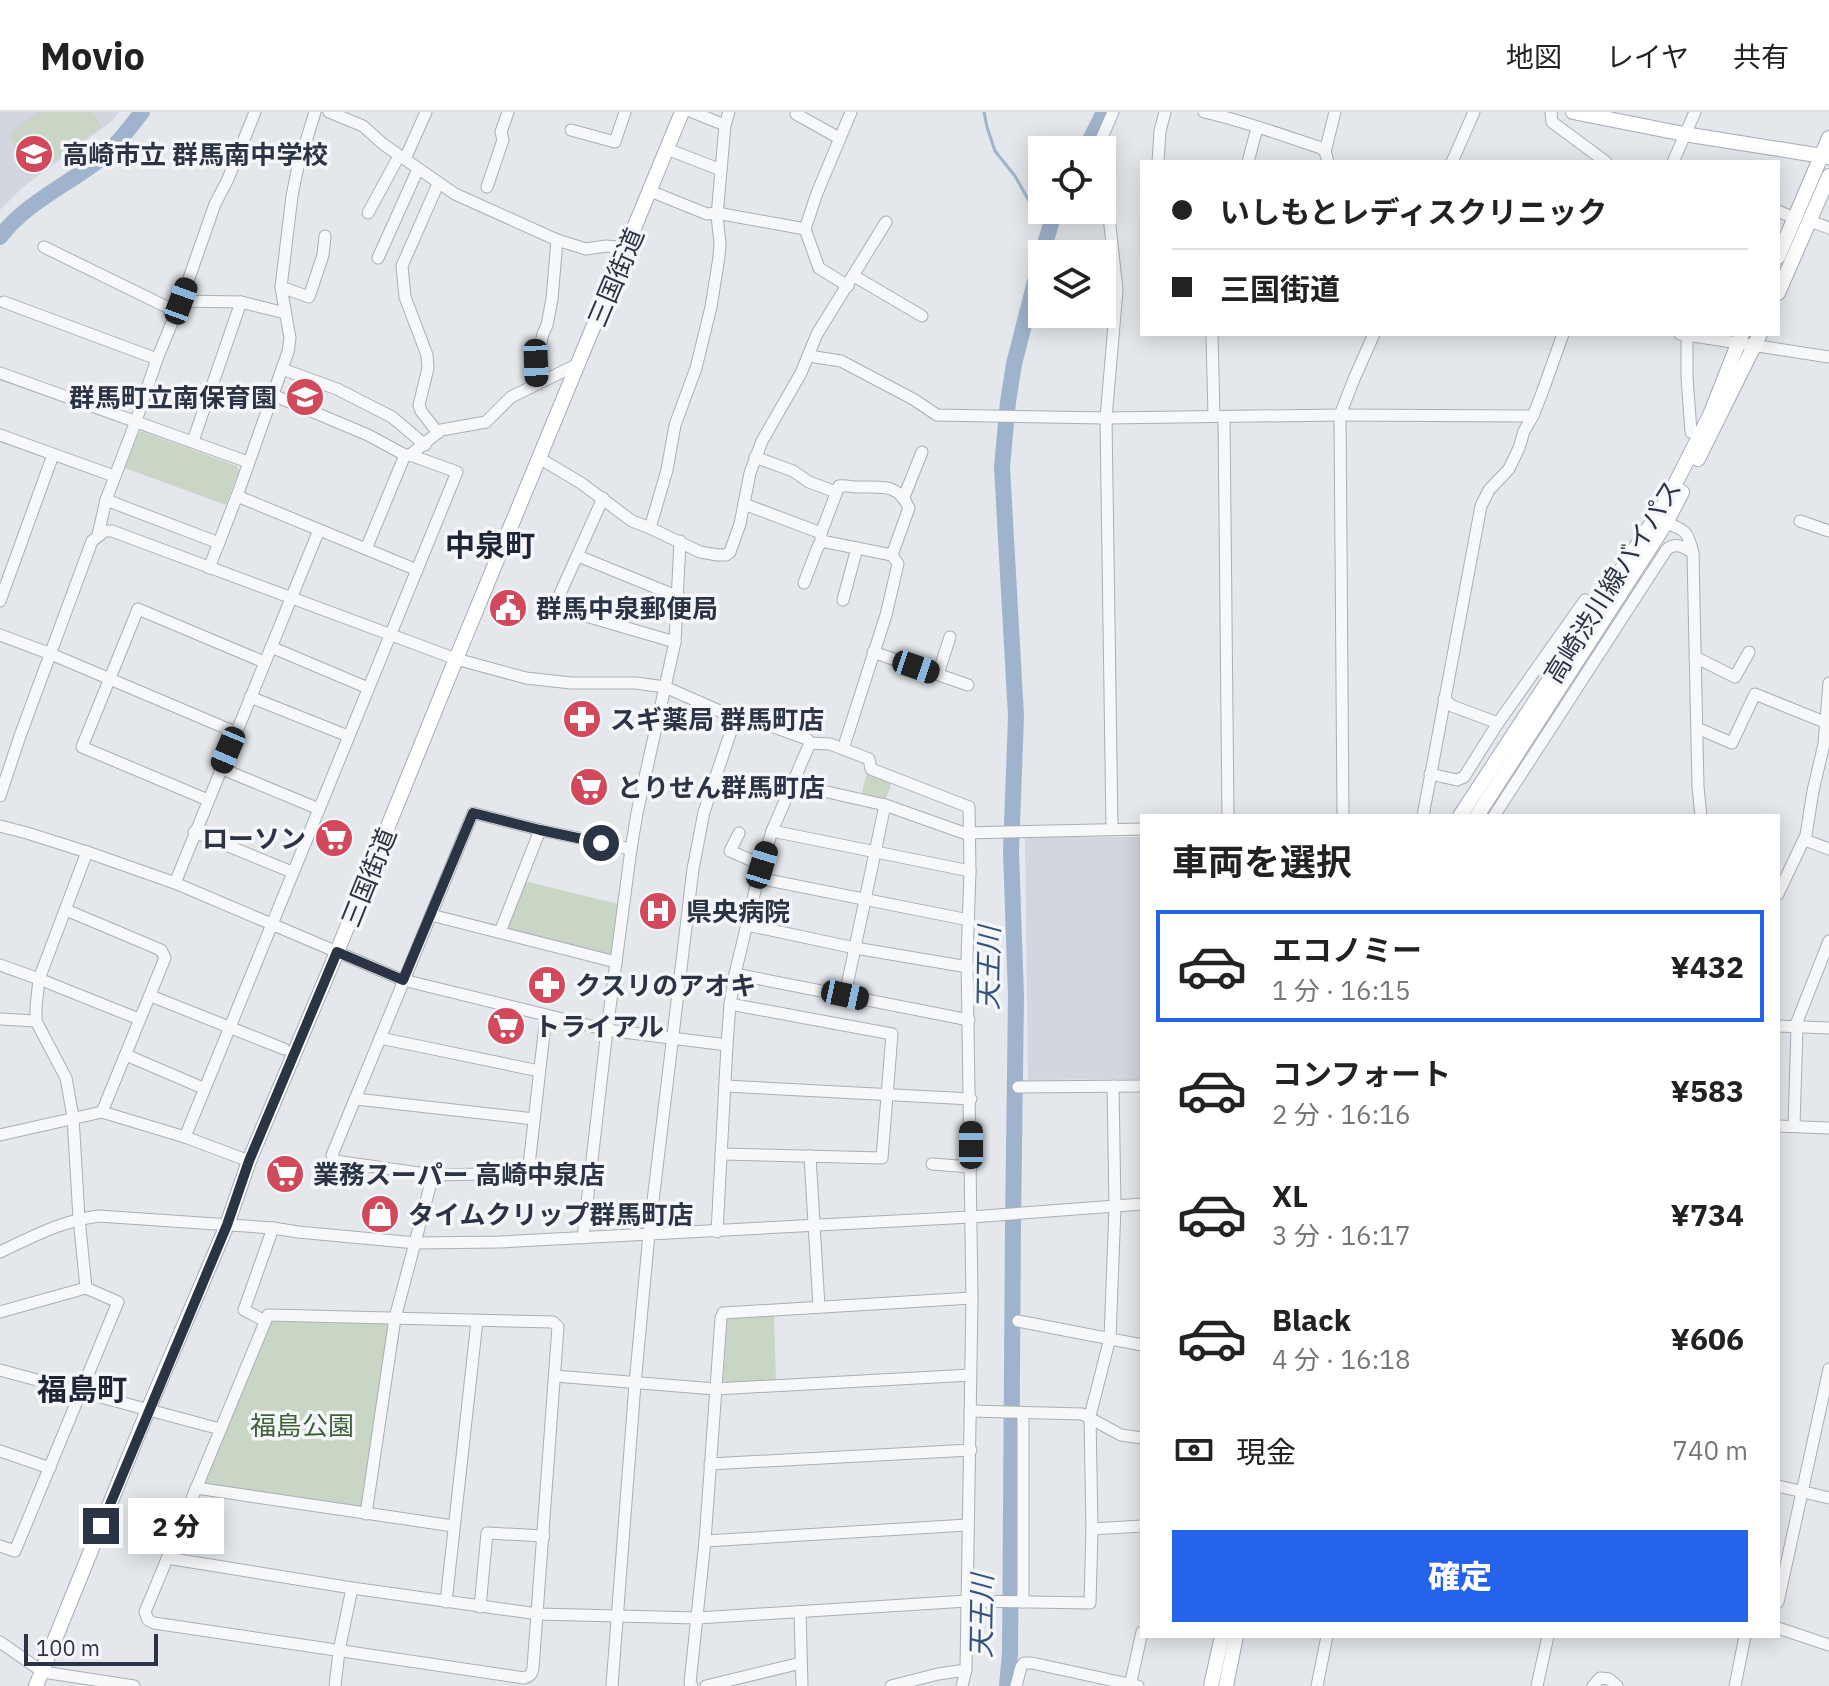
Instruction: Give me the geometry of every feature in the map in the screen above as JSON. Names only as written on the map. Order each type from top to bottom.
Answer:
[{"type":"main road","name":"三国街道","points":[[36,1686],[682,112]]},
{"type":"main road","points":[[1573,112],[1684,134],[1825,156]]},
{"type":"main road","points":[[1780,287],[1829,138]]},
{"type":"main road","points":[[1780,254],[1829,176]]},
{"type":"main road","name":"高崎渋川線バイパス","points":[[1461,814],[1667,500],[1710,415],[1740,339]]},
{"type":"main road","name":"高崎渋川線バイパス","points":[[1478,814],[1666,523],[1757,340]]},
{"type":"main road","points":[[1211,1686],[1222,1638]]},
{"type":"main road","points":[[1226,1686],[1236,1638]]},
{"type":"street","points":[[98,535],[114,476],[157,359],[215,204],[255,112]]},
{"type":"street","points":[[209,568],[273,395],[290,338],[281,287],[292,196],[315,112]]},
{"type":"street","points":[[329,112],[363,126],[402,158],[455,194],[557,240],[586,249],[606,246],[627,248]]},
{"type":"street","points":[[368,213],[426,112]]},
{"type":"street","points":[[487,187],[503,140],[501,132],[508,112]]},
{"type":"street","points":[[571,130],[615,142],[625,112]]},
{"type":"street","points":[[692,112],[725,125]]},
{"type":"street","points":[[650,528],[667,470],[675,425],[696,368],[711,307],[719,257],[717,213],[725,125],[729,112]]},
{"type":"street","points":[[851,112],[805,229],[819,268],[922,316]]},
{"type":"street","points":[[1103,136],[1113,112]]},
{"type":"street","points":[[1158,160],[1165,112]]},
{"type":"street","points":[[1204,112],[1250,120],[1321,148],[1326,157]]},
{"type":"street","points":[[1326,157],[1335,112]]},
{"type":"street","points":[[1453,160],[1474,112]]},
{"type":"street","points":[[1551,112],[1552,122],[1603,160]]},
{"type":"street","points":[[1674,160],[1695,112]]},
{"type":"street","points":[[796,114],[839,138]]},
{"type":"street","points":[[1248,160],[1250,120]]},
{"type":"street","points":[[667,149],[721,170]]},
{"type":"street","points":[[378,258],[418,169]]},
{"type":"street","points":[[438,184],[402,266],[405,297],[427,355],[428,368],[419,405],[438,433]]},
{"type":"street","points":[[650,191],[707,214],[717,213],[805,229]]},
{"type":"street","points":[[1780,212],[1829,228]]},
{"type":"street","points":[[539,458],[603,498],[632,521],[700,552],[726,555],[730,552],[740,524],[755,457],[810,354],[817,334],[886,222]]},
{"type":"street","points":[[1110,224],[1117,290],[1106,418],[1112,829]]},
{"type":"street","points":[[281,287],[309,297],[323,255],[325,236]]},
{"type":"street","points":[[537,383],[536,363],[552,299],[557,240]]},
{"type":"street","points":[[44,247],[178,306],[241,302],[285,313]]},
{"type":"street","points":[[4,302],[157,359]]},
{"type":"street","points":[[193,441],[241,302]]},
{"type":"street","points":[[1212,336],[1219,416],[1228,814]]},
{"type":"street","points":[[1343,814],[1340,415],[1373,336]]},
{"type":"street","points":[[1423,814],[1481,506],[1489,490],[1509,469],[1533,416],[1562,336]]},
{"type":"street","points":[[1687,336],[1691,432]]},
{"type":"street","points":[[1700,336],[1757,340],[1828,356]]},
{"type":"street","points":[[810,354],[841,361],[937,415],[1106,418],[1533,416]]},
{"type":"street","points":[[366,549],[408,455],[441,430],[486,422],[511,397],[578,364]]},
{"type":"street","points":[[282,369],[337,389],[392,417],[425,445]]},
{"type":"street","points":[[0,373],[248,462]]},
{"type":"street","points":[[185,1137],[457,472],[408,455],[273,395]]},
{"type":"street","points":[[0,435],[114,476]]},
{"type":"street","points":[[904,497],[922,452]]},
{"type":"street","points":[[0,601],[53,455]]},
{"type":"street","points":[[755,457],[836,492]]},
{"type":"street","points":[[804,583],[839,486],[887,488],[904,497],[909,508],[892,555]]},
{"type":"street","points":[[237,496],[417,570]]},
{"type":"street","points":[[603,498],[555,607],[675,642]]},
{"type":"street","points":[[106,500],[219,543]]},
{"type":"street","points":[[744,504],[821,537],[892,555],[898,564],[886,615],[843,749]]},
{"type":"street","points":[[1800,521],[1829,531]]},
{"type":"street","points":[[1666,523],[1681,528],[1688,535],[1693,553],[1701,814]]},
{"type":"street","points":[[175,883],[319,530]]},
{"type":"street","points":[[0,796],[92,541],[105,531],[456,659],[526,678],[665,687],[728,717],[731,731],[704,812],[693,869],[672,1038],[635,1384],[612,1686]]},
{"type":"street","points":[[583,1238],[631,849],[675,642],[680,541]]},
{"type":"street","points":[[1495,814],[1667,549],[1673,545],[1683,546],[1693,553]]},
{"type":"street","points":[[843,600],[857,548]]},
{"type":"street","points":[[578,556],[679,597]]},
{"type":"street","points":[[1430,774],[1460,780],[1464,777],[1498,723],[1585,600]]},
{"type":"street","points":[[208,800],[82,747],[109,678],[138,609],[264,662]]},
{"type":"street","points":[[0,635],[235,732]]},
{"type":"street","points":[[938,674],[950,637]]},
{"type":"street","points":[[271,647],[368,688]]},
{"type":"street","points":[[873,652],[968,685]]},
{"type":"street","points":[[1695,657],[1735,677],[1749,652]]},
{"type":"street","points":[[1780,890],[1805,840],[1824,744],[1829,683]]},
{"type":"street","points":[[1697,728],[1732,743],[1755,694],[1827,723]]},
{"type":"street","points":[[250,697],[348,736]]},
{"type":"street","points":[[1444,699],[1452,706],[1498,723]]},
{"type":"street","points":[[728,717],[742,717],[807,739],[810,743],[824,743],[843,749],[869,759],[871,769],[969,807],[971,1450],[966,1670],[962,1686]]},
{"type":"street","points":[[717,1232],[727,1045],[735,974],[772,831],[810,743]]},
{"type":"street","points":[[220,768],[319,809]]},
{"type":"street","points":[[792,784],[885,805],[964,833],[1140,829]]},
{"type":"street","points":[[845,995],[885,805]]},
{"type":"street","points":[[590,1172],[433,1175],[335,1161],[332,1155],[473,813],[631,849]]},
{"type":"street","points":[[0,826],[175,883],[403,980],[607,1030],[727,1045]]},
{"type":"street","points":[[500,932],[540,830]]},
{"type":"street","points":[[772,831],[970,871]]},
{"type":"street","points":[[194,832],[292,872]]},
{"type":"street","points":[[739,833],[730,851],[762,865]]},
{"type":"street","points":[[1805,840],[1829,849]]},
{"type":"street","points":[[86,1288],[73,1117],[66,1078],[36,1021],[39,979],[87,852]]},
{"type":"street","points":[[758,878],[969,920]]},
{"type":"street","points":[[66,910],[161,950],[165,958],[102,1112]]},
{"type":"street","points":[[431,915],[616,962]]},
{"type":"street","points":[[747,925],[855,948],[968,967]]},
{"type":"street","points":[[1794,1126],[1796,1027],[1829,941]]},
{"type":"street","points":[[0,965],[139,1019]]},
{"type":"street","points":[[735,974],[969,1020]]},
{"type":"street","points":[[151,996],[284,1049]]},
{"type":"street","points":[[721,1154],[882,1158],[892,1034],[730,1004]]},
{"type":"street","points":[[528,1174],[546,1016]]},
{"type":"street","points":[[0,1019],[36,1021]]},
{"type":"street","points":[[1780,1026],[1829,1028]]},
{"type":"street","points":[[380,1038],[539,1071]]},
{"type":"street","points":[[126,1055],[203,1088]]},
{"type":"street","points":[[726,1086],[971,1099]]},
{"type":"street","points":[[167,1558],[538,1614],[698,1618],[967,1601],[1090,1603],[1090,1416],[1110,1338],[1115,1207],[1113,1086]]},
{"type":"street","points":[[1018,1087],[1140,1086]]},
{"type":"street","points":[[356,1099],[534,1119]]},
{"type":"street","points":[[0,1135],[102,1112],[185,1137],[249,1161]]},
{"type":"street","points":[[1780,1126],[1829,1128]]},
{"type":"street","points":[[810,1156],[819,1307]]},
{"type":"street","points":[[932,1164],[971,1167]]},
{"type":"street","points":[[366,1514],[395,1318],[433,1175]]},
{"type":"street","points":[[0,1242],[0,1252],[53,1226],[99,1216],[273,1228],[416,1243],[717,1232],[1140,1204]]},
{"type":"street","points":[[265,1321],[244,1310],[273,1228]]},
{"type":"street","points":[[0,1312],[86,1288],[118,1302],[15,1551],[0,1546]]},
{"type":"street","points":[[692,1686],[723,1313],[972,1298]]},
{"type":"street","points":[[268,1315],[395,1318],[553,1322],[558,1327],[532,1674],[524,1678],[148,1620],[145,1612],[268,1315]]},
{"type":"street","points":[[446,1602],[477,1321]]},
{"type":"street","points":[[1018,1321],[1140,1345]]},
{"type":"street","points":[[1780,1592],[1829,1369]]},
{"type":"street","points":[[0,1370],[220,1429]]},
{"type":"street","points":[[555,1376],[715,1389],[971,1375]]},
{"type":"street","points":[[970,1411],[1082,1414],[1121,1435],[1140,1438]]},
{"type":"street","points":[[1020,1412],[1020,1602]]},
{"type":"street","points":[[710,1464],[971,1450]]},
{"type":"street","points":[[0,1451],[50,1468]]},
{"type":"street","points":[[1780,1486],[1829,1498]]},
{"type":"street","points":[[196,1488],[453,1526]]},
{"type":"street","points":[[705,1541],[967,1525]]},
{"type":"street","points":[[1092,1529],[1140,1526]]},
{"type":"street","points":[[480,1607],[487,1533],[544,1536]]},
{"type":"street","points":[[335,1686],[352,1588]]},
{"type":"street","points":[[800,1612],[802,1686]]},
{"type":"street","points":[[1780,1629],[1829,1645]]},
{"type":"street","points":[[1016,1686],[1024,1663],[1133,1685],[1141,1638]]},
{"type":"street","points":[[1317,1686],[1327,1638]]},
{"type":"street","points":[[1537,1686],[1548,1638]]},
{"type":"street","points":[[1735,1686],[1745,1638]]},
{"type":"street","points":[[0,1642],[43,1672],[134,1686]]},
{"type":"street","points":[[706,1686],[801,1663]]},
{"type":"street","points":[[891,1686],[966,1670]]},
{"type":"street","points":[[1593,1686],[1600,1678],[1609,1679],[1617,1686]]},
{"type":"shaded area","name":"高崎市立 群馬南中学校","points":[[0,112],[119,112],[112,121],[23,187],[0,210]]},
{"type":"shaded area","points":[[1025,837],[1140,837],[1140,1079],[1028,1080]]},
{"type":"green space","points":[[39,112],[92,112],[102,126],[35,175],[9,137],[13,130]]},
{"type":"green space","points":[[141,431],[237,466],[239,471],[226,505],[125,468]]},
{"type":"green space","points":[[867,771],[892,781],[885,802],[861,797]]},
{"type":"green space","points":[[525,881],[618,904],[612,954],[608,957],[510,932],[507,925]]},
{"type":"green space","points":[[774,1315],[776,1381],[726,1384],[723,1381],[727,1320],[730,1317]]},
{"type":"green space","name":"福島公園","points":[[269,1321],[388,1324],[366,1514],[196,1488]]},
{"type":"waterway","points":[[0,237],[33,205],[102,158],[142,112]]},
{"type":"waterway","points":[[984,112],[995,151],[1028,199]]},
{"type":"waterway","name":"天王川","points":[[1092,136],[1104,112]]},
{"type":"waterway","name":"天王川","points":[[1046,240],[1051,224]]},
{"type":"waterway","name":"天王川","points":[[1007,1686],[1010,1653],[1016,997],[1011,852],[1016,716],[1002,467],[1014,364],[1028,309]]},
{"type":"place","name":"高崎市立 群馬南中学校","points":[[34,154]]},
{"type":"place","name":"群馬町立南保育園","points":[[305,397]]},
{"type":"place","name":"群馬中泉郵便局","points":[[508,608]]},
{"type":"place","name":"スギ薬局 群馬町店","points":[[582,719]]},
{"type":"place","name":"とりせん群馬町店","points":[[589,787]]},
{"type":"place","name":"ローソン","points":[[334,838]]},
{"type":"place","name":"県央病院","points":[[658,911]]},
{"type":"place","name":"クスリのアオキ","points":[[547,985]]},
{"type":"place","name":"トライアル","points":[[506,1026]]},
{"type":"place","name":"業務スーパー 高崎中泉店","points":[[285,1174]]},
{"type":"place","name":"タイムクリップ群馬町店","points":[[380,1214]]},
{"type":"district","name":"中泉町","points":[[490,544]]},
{"type":"district","name":"福島町","points":[[82,1388]]},
{"type":"route","points":[[101,1526],[337,952],[403,980],[473,813],[601,843]]}]
